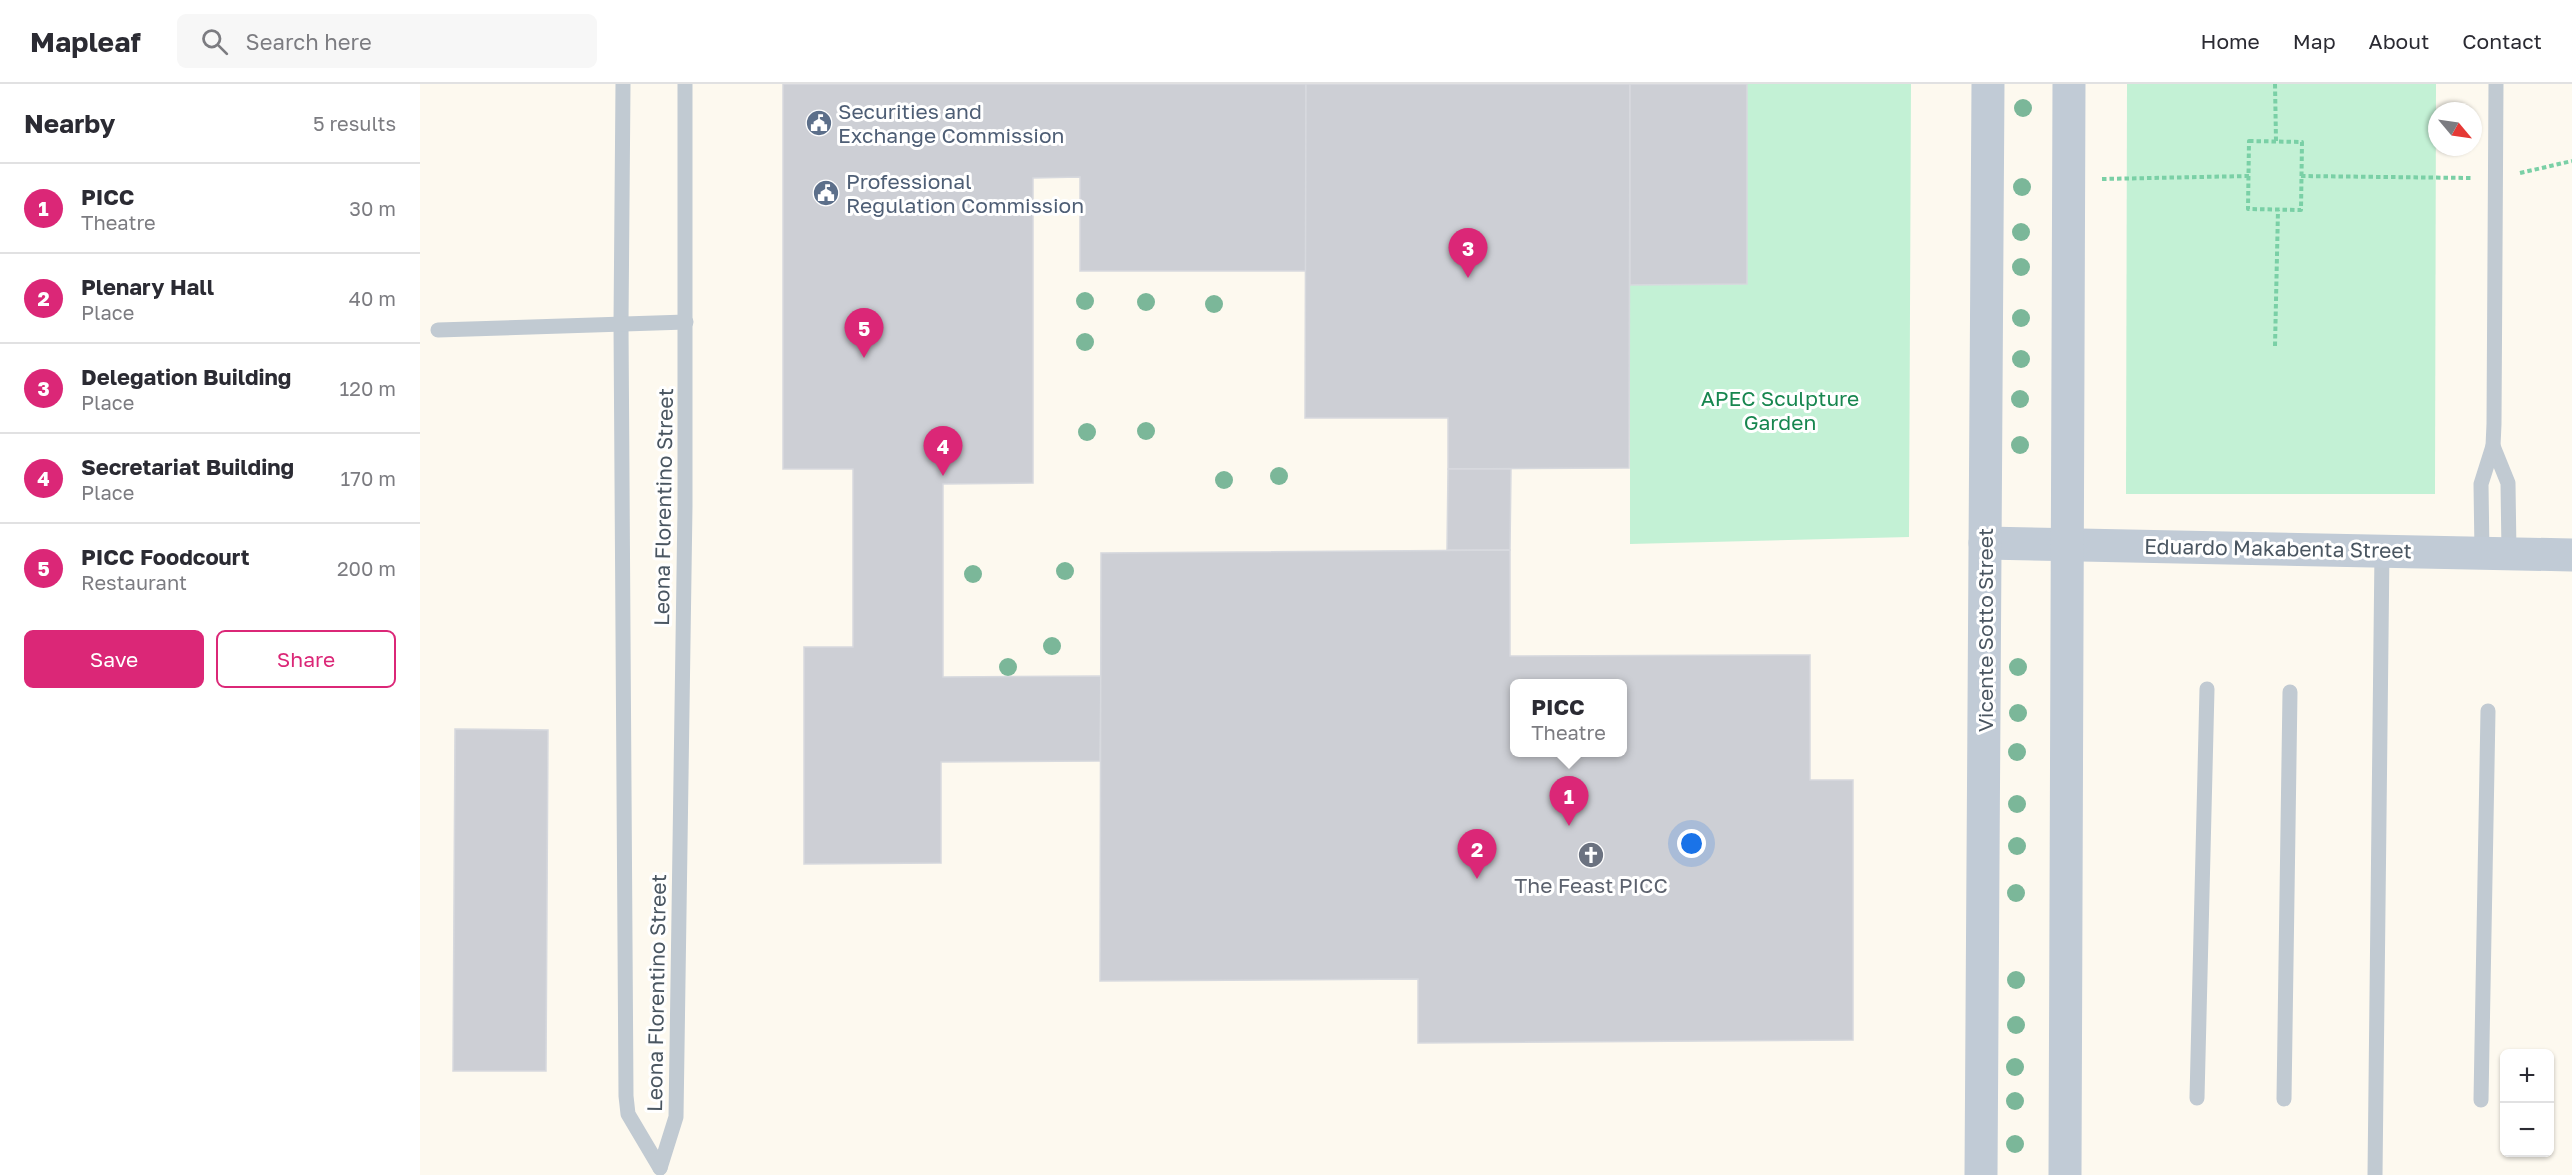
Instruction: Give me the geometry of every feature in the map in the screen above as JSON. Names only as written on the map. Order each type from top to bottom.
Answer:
[{"type":"street","name":"Vicente Sotto Street","points":[[1981,1175],[1988,84]]},
{"type":"street","points":[[2065,1175],[2069,545],[2068,84]]},
{"type":"street","name":"Eduardo Makabenta Street","points":[[1985,543],[2572,555]]},
{"type":"lane","name":"Leona Florentino Street","points":[[623,84],[621,324],[626,1096],[628,1114],[660,1168],[676,1117],[686,322],[685,84]]},
{"type":"lane","points":[[2496,84],[2493,446],[2481,484],[2496,553]]},
{"type":"lane","points":[[438,330],[686,322]]},
{"type":"lane","points":[[2493,446],[2508,483],[2496,553]]},
{"type":"lane","points":[[2375,1175],[2374,1100],[2382,550]]},
{"type":"lane","points":[[2197,1098],[2207,689]]},
{"type":"lane","points":[[2284,1099],[2290,692]]},
{"type":"lane","points":[[2481,1100],[2488,711]]},
{"type":"path","points":[[2276,84],[2276,141]]},
{"type":"path","points":[[2249,141],[2301,142],[2301,176],[2301,210],[2248,210],[2249,141]]},
{"type":"path","points":[[2301,176],[2495,178],[2572,161]]},
{"type":"path","points":[[2068,180],[2249,176]]},
{"type":"path","points":[[2275,346],[2278,210]]},
{"type":"shaded area","points":[[420,84],[2572,84],[2572,1175],[420,1175]]},
{"type":"green space","name":"APEC Sculpture Garden","points":[[1747,84],[1911,84],[1909,537],[1630,544],[1630,285],[1747,284]]},
{"type":"green space","points":[[2127,84],[2436,84],[2436,102],[2428,102],[2428,156],[2436,156],[2435,494],[2126,494]]},
{"type":"building","points":[[783,84],[1306,84],[1306,271],[1080,271],[1080,177],[1033,178],[1033,483],[943,484],[943,677],[1101,676],[1100,761],[941,762],[941,863],[804,864],[804,647],[853,647],[853,469],[783,469]]},
{"type":"building","points":[[1306,84],[1630,84],[1629,468],[1448,469],[1448,418],[1305,418]]},
{"type":"building","points":[[1630,84],[1747,84],[1747,284],[1630,285]]},
{"type":"building","points":[[1448,469],[1511,469],[1510,550],[1447,550]]},
{"type":"building","points":[[1510,550],[1510,656],[1810,655],[1810,780],[1853,780],[1853,1040],[1418,1043],[1418,979],[1100,981],[1101,553]]},
{"type":"building","points":[[455,729],[548,730],[546,1071],[453,1071]]},
{"type":"place","name":"Securities and Exchange Commission","points":[[819,123]]},
{"type":"place","name":"Professional Regulation Commission","points":[[826,193]]},
{"type":"place","name":"Delegation Building","points":[[1468,278]]},
{"type":"place","name":"PICC Foodcourt","points":[[864,358]]},
{"type":"place","name":"Secretariat Building","points":[[943,476]]},
{"type":"place","name":"PICC","points":[[1569,826]]},
{"type":"place","name":"The Feast PICC","points":[[1591,855]]},
{"type":"place","name":"Plenary Hall","points":[[1477,879]]}]
